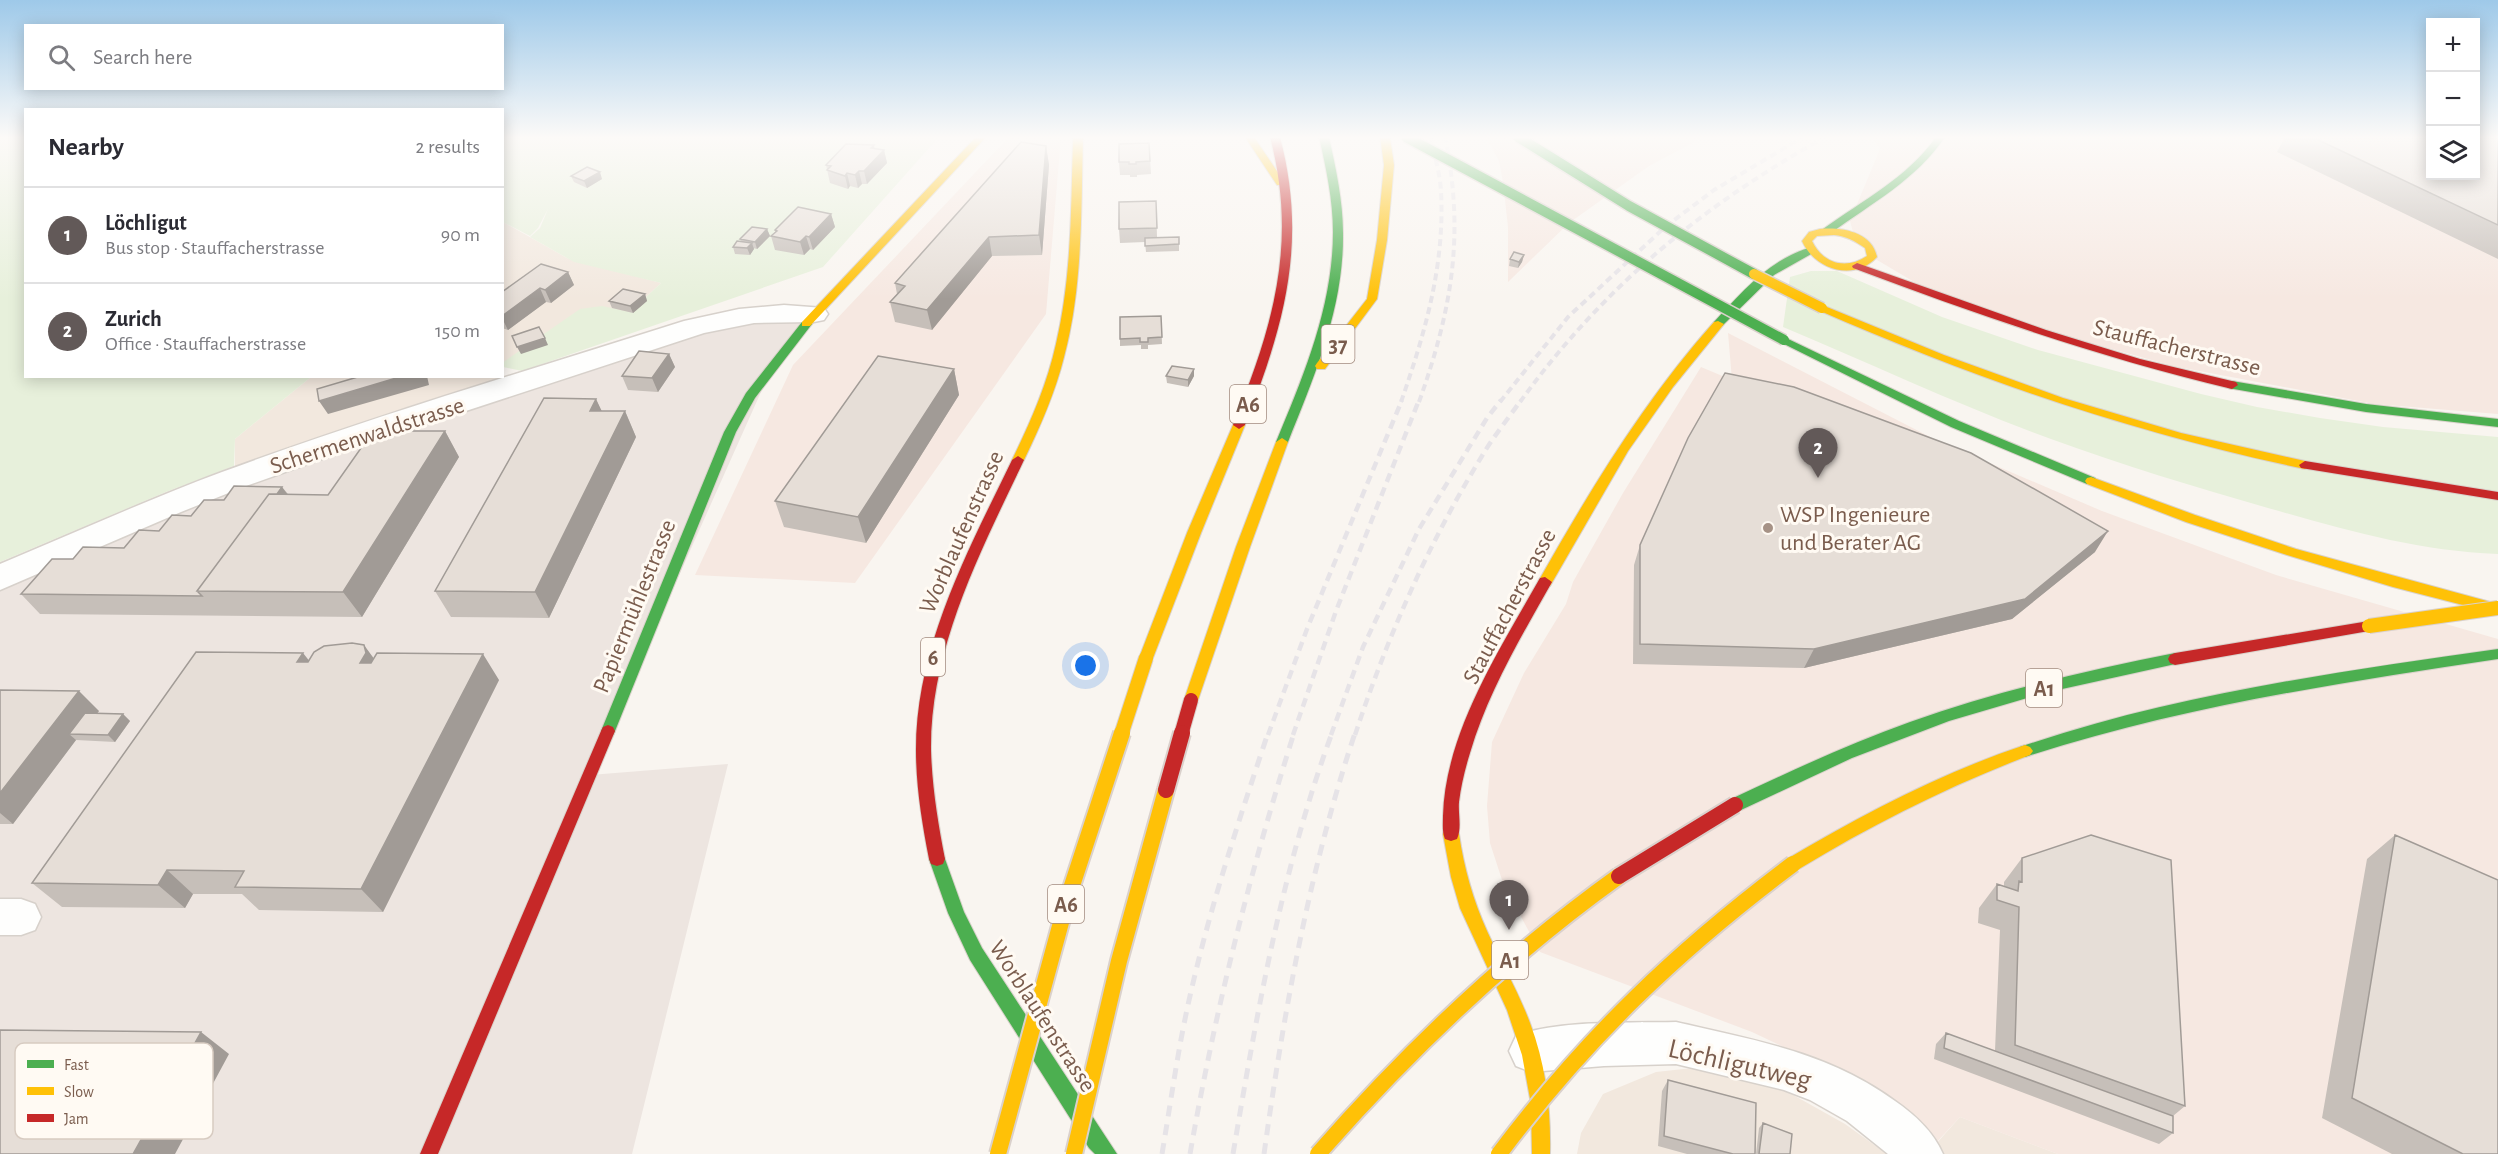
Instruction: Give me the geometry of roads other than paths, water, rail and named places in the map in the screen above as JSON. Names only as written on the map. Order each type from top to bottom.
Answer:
[{"type":"main road","name":"Papiermühlestrasse","points":[[429,1154],[604,741],[730,432],[750,396],[814,314],[931,191]]},
{"type":"main road","name":"Worblaufenstrasse","points":[[1076,191],[1072,280],[1063,338],[1038,415],[970,558],[945,619],[933,657],[925,696],[922,780],[928,826],[940,871],[958,919],[981,966],[1096,1141],[1108,1154]]},
{"type":"main road","name":"A6","points":[[998,1154],[1055,940],[1112,757],[1146,658],[1194,532],[1257,382],[1273,334],[1285,289],[1290,247],[1288,191]]},
{"type":"main road","name":"A6","points":[[1074,1154],[1119,961],[1191,700],[1242,550],[1322,339],[1333,293],[1339,249],[1336,191]]},
{"type":"main road","name":"37","points":[[1303,388],[1372,299],[1382,240],[1387,191]]},
{"type":"main road","points":[[1506,191],[1784,340],[1918,408],[2096,485],[2181,517],[2281,550],[2498,609]]},
{"type":"main road","points":[[1605,191],[1647,217],[1763,280],[1821,308],[1982,375],[2065,403],[2156,429],[2351,473],[2497,496]]},
{"type":"main road","name":"Stauffacherstrasse","points":[[1883,191],[1842,217],[1827,231],[1809,238],[1806,241],[1809,251],[1829,264],[1857,266],[2011,324],[2171,372],[2309,400],[2498,423]]},
{"type":"main road","points":[[1827,231],[1854,236],[1870,247],[1872,257],[1869,261],[1857,266]]},
{"type":"main road","name":"Stauffacherstrasse","points":[[1531,1051],[1470,915],[1457,875],[1453,851],[1451,808],[1461,752],[1490,689],[1537,599],[1594,496],[1647,412],[1705,336],[1749,292],[1786,260],[1809,251]]},
{"type":"main road","name":"A1","points":[[1318,1154],[1348,1118],[1432,1030],[1522,949],[1602,887],[1678,838],[1735,805],[1850,751],[1938,718],[2022,693],[2110,672],[2198,654],[2369,626],[2498,609]]},
{"type":"main road","name":"A1","points":[[1499,1154],[1579,1051],[1621,1005],[1668,960],[1740,901],[1793,864],[1844,832],[1899,803],[1983,766],[2064,739],[2149,715],[2237,696],[2381,671],[2498,654]]},
{"type":"main road","points":[[1531,1051],[1537,1092],[1541,1154]]},
{"type":"street","name":"Schermenwaldstrasse","points":[[0,578],[170,504],[339,442],[694,327],[758,314],[783,312],[814,314]]},
{"type":"street","name":"Löchligutweg","points":[[1531,1051],[1604,1045],[1676,1043],[1784,1068],[1824,1083],[1863,1105],[1893,1127],[1920,1154]]},
{"type":"railway","points":[[1401,402],[1432,298],[1440,245],[1441,191]]},
{"type":"railway","points":[[1419,402],[1440,335],[1447,303],[1454,239],[1453,191]]},
{"type":"railway","points":[[1500,402],[1568,317],[1665,227],[1713,191]]},
{"type":"railway","points":[[1520,402],[1585,322],[1621,286],[1658,252],[1737,191]]},
{"type":"railway","points":[[1268,735],[1307,629],[1402,400]]},
{"type":"railway","points":[[1293,735],[1336,611],[1419,400]]},
{"type":"railway","points":[[1331,735],[1363,647],[1419,529],[1487,418],[1501,400]]},
{"type":"railway","points":[[1355,735],[1395,627],[1427,557],[1462,489],[1521,400]]},
{"type":"railway","points":[[1162,1154],[1182,1035],[1198,963],[1226,864],[1268,733]]},
{"type":"railway","points":[[1190,1154],[1235,942],[1294,733]]},
{"type":"railway","points":[[1233,1154],[1262,994],[1285,889],[1314,784],[1332,733]]},
{"type":"railway","points":[[1264,1154],[1289,994],[1311,889],[1355,733]]},
{"type":"place","name":"Zurich","points":[[1818,478]]},
{"type":"place","name":"WSP Ingenieure und Berater AG","points":[[1768,528]]},
{"type":"place","name":"Löchligut","points":[[1509,930]]}]
